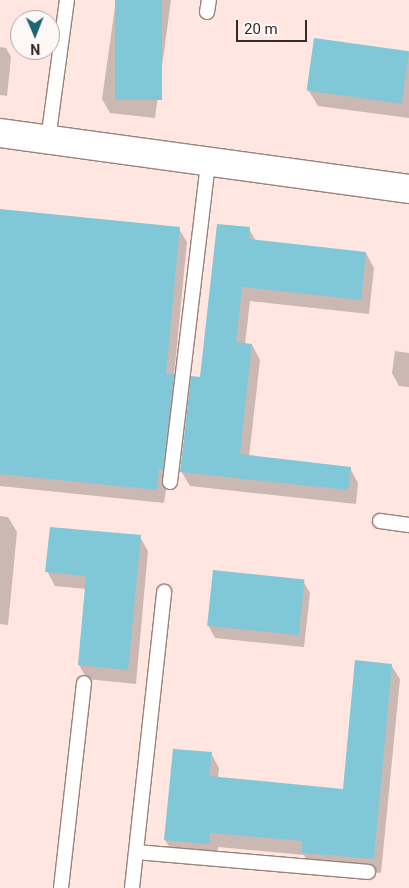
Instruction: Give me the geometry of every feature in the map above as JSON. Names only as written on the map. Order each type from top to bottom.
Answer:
[{"type":"street","points":[[0,133],[208,163],[409,189]]},
{"type":"lane","points":[[48,140],[67,0]]},
{"type":"lane","points":[[170,482],[208,163]]},
{"type":"lane","points":[[380,521],[409,525]]},
{"type":"lane","points":[[132,888],[164,592]]},
{"type":"lane","points":[[61,888],[84,683]]},
{"type":"lane","points":[[137,852],[368,872]]},
{"type":"building","points":[[115,0],[162,0],[162,100],[115,100]]},
{"type":"building","points":[[314,38],[409,51],[402,104],[307,90]]},
{"type":"building","points":[[0,209],[180,227],[166,374],[174,374],[163,470],[159,469],[157,490],[0,474]]},
{"type":"building","points":[[217,224],[250,227],[249,239],[366,252],[361,300],[242,287],[236,342],[252,344],[240,454],[351,467],[348,490],[180,472],[191,376],[200,377]]},
{"type":"building","points":[[50,527],[141,535],[128,670],[78,665],[86,576],[45,572]]},
{"type":"building","points":[[213,570],[304,580],[299,635],[207,626]]},
{"type":"building","points":[[355,660],[392,664],[374,859],[302,853],[302,841],[210,833],[209,844],[164,840],[173,749],[212,752],[209,776],[343,789]]}]
